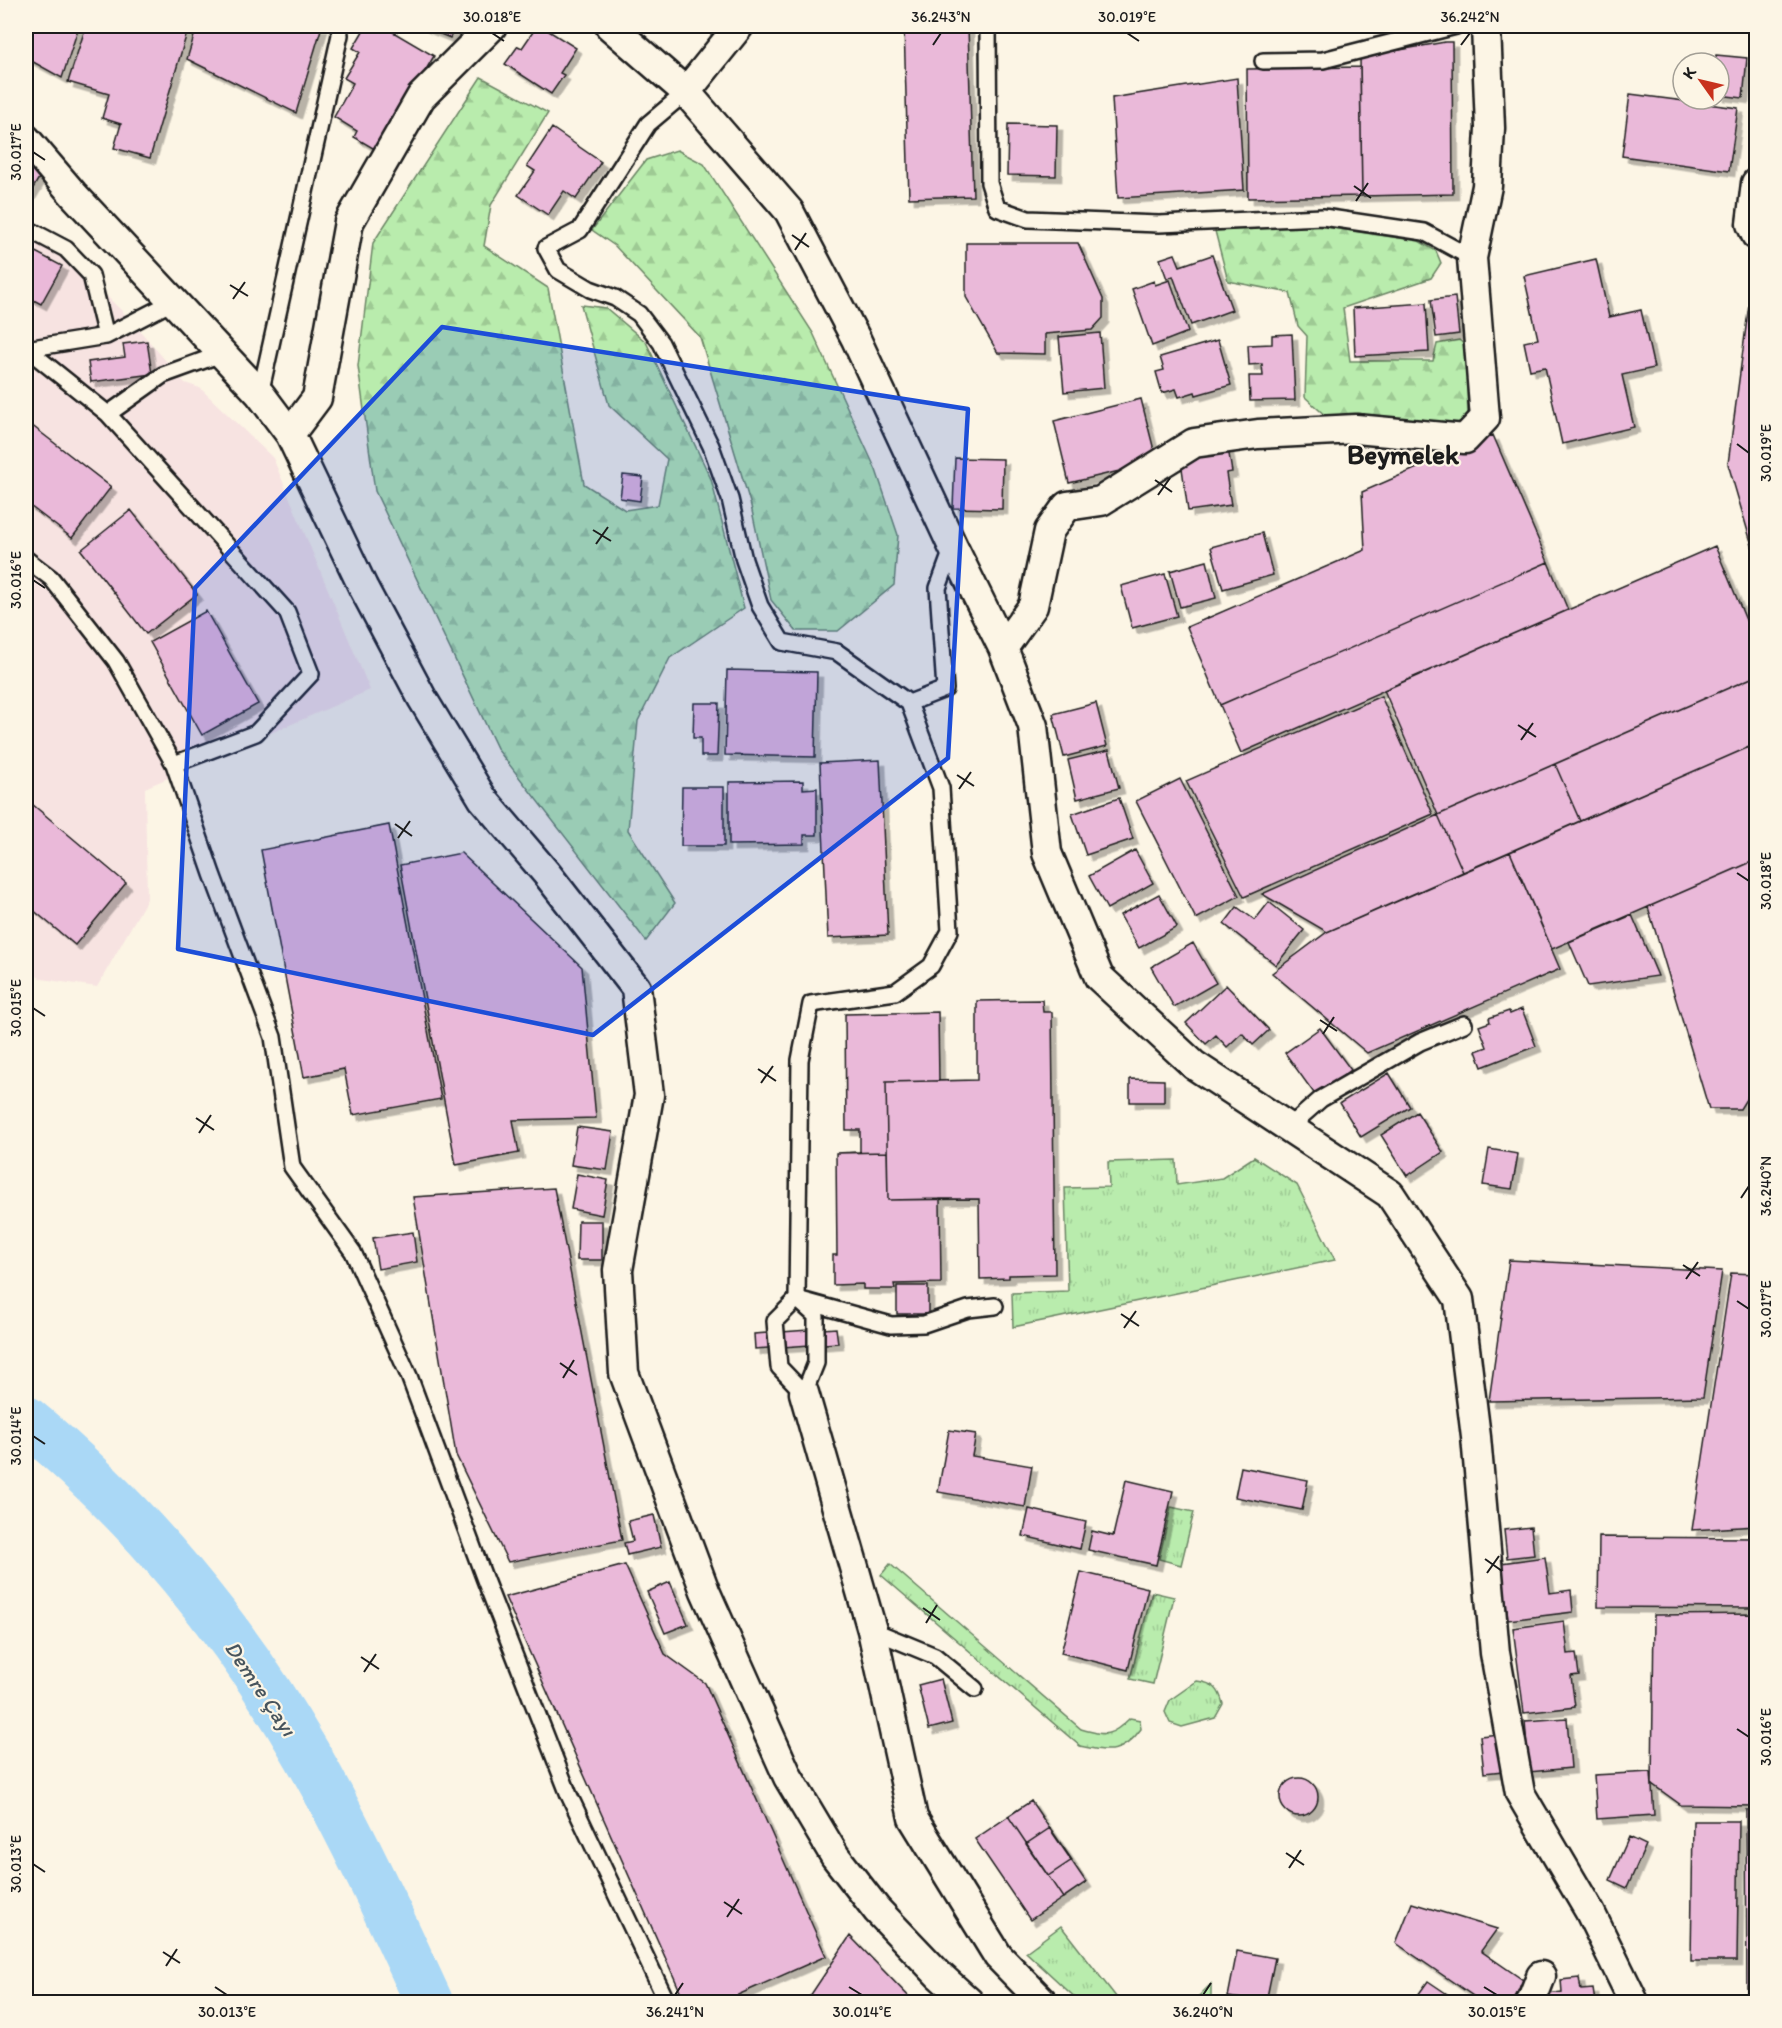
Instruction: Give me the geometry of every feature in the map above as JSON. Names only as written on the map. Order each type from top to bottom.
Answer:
[{"type":"street","points":[[290,434],[317,398],[349,222],[421,97],[492,26]]},
{"type":"street","points":[[610,26],[686,92],[789,211],[856,339],[952,547],[1003,648],[1033,726],[1047,852],[1099,977],[1194,1065],[1390,1194],[1460,1299],[1476,1437],[1495,1653],[1520,1793],[1590,1912],[1634,2002]]},
{"type":"street","points":[[686,92],[739,26]]},
{"type":"street","points":[[1003,648],[1033,606],[1049,531],[1067,506],[1101,501],[1194,443],[1258,434],[1356,429],[1465,439],[1485,418],[1472,258],[1487,186],[1490,128],[1486,26]]},
{"type":"street","points":[[26,140],[260,394],[290,434],[363,587],[422,698],[483,800],[547,874],[636,988],[650,1095],[618,1270],[624,1373],[705,1591],[788,1777],[835,1856],[877,1910],[939,1975],[969,2002]]},
{"type":"street","points":[[1756,183],[1751,224],[1756,235]]},
{"type":"street","points":[[804,1393],[872,1630],[913,1818],[998,1956],[1043,2002]]},
{"type":"street","points":[[1531,2002],[1541,1976]]},
{"type":"lane","points":[[260,394],[340,35],[339,26]]},
{"type":"lane","points":[[988,26],[990,183],[998,208],[1028,219],[1159,225],[1323,217],[1424,232],[1472,258]]},
{"type":"lane","points":[[1263,61],[1323,60],[1455,26]]},
{"type":"lane","points":[[686,92],[648,124],[580,230],[546,248],[558,270],[590,289],[615,298],[639,314],[661,343],[711,446],[730,499],[750,579],[760,606],[782,642],[837,652],[909,703],[941,788],[950,930],[931,966],[895,992],[811,1004],[800,1060],[797,1299],[775,1321],[778,1367],[804,1393],[816,1363],[816,1316],[797,1299]]},
{"type":"lane","points":[[26,228],[66,249],[91,275],[106,336]]},
{"type":"lane","points":[[26,349],[106,336],[174,302]]},
{"type":"lane","points":[[26,349],[108,414],[287,612],[311,674],[256,733],[174,764]]},
{"type":"lane","points":[[108,414],[163,375],[221,354]]},
{"type":"lane","points":[[909,703],[945,689],[938,588],[952,547]]},
{"type":"lane","points":[[26,559],[51,578],[116,661],[174,764],[273,1037],[292,1167],[353,1252],[409,1376],[569,1795],[667,2002]]},
{"type":"lane","points":[[1288,1128],[1322,1099],[1420,1041],[1464,1024]]},
{"type":"lane","points":[[797,1299],[891,1325],[924,1324],[968,1309],[995,1306]]},
{"type":"lane","points":[[872,1630],[935,1656],[975,1689]]},
{"type":"highlighted area","points":[[442,327],[968,409],[948,758],[593,1035],[178,949],[195,588]]},
{"type":"shaded area","points":[[26,236],[69,259],[129,318],[185,383],[200,388],[273,458],[370,690],[145,788],[147,899],[97,987],[42,979],[26,971]]},
{"type":"green space","points":[[481,77],[548,113],[491,205],[484,246],[548,288],[584,484],[625,510],[658,505],[667,459],[609,405],[581,305],[606,308],[646,342],[711,479],[744,608],[670,658],[638,721],[628,830],[675,903],[646,941],[498,750],[375,491],[358,366],[373,243]]},
{"type":"green space","points":[[677,150],[704,164],[813,333],[876,470],[898,535],[894,585],[838,631],[796,631],[771,600],[751,506],[700,337],[615,246],[592,230],[646,160]]},
{"type":"green space","points":[[1305,224],[1419,241],[1436,251],[1441,263],[1431,278],[1343,308],[1350,361],[1433,361],[1437,344],[1459,340],[1466,346],[1468,421],[1449,429],[1330,420],[1305,397],[1307,336],[1298,326],[1290,293],[1228,281],[1215,231]]},
{"type":"green space","points":[[1254,1157],[1297,1185],[1335,1260],[1013,1327],[1012,1293],[1068,1291],[1065,1188],[1109,1187],[1108,1162],[1176,1160],[1177,1185],[1222,1178]]},
{"type":"green space","points":[[1171,1507],[1194,1512],[1181,1565],[1159,1559]]},
{"type":"green space","points":[[890,1564],[1081,1729],[1102,1734],[1113,1732],[1130,1718],[1140,1720],[1141,1729],[1128,1743],[1114,1750],[1080,1746],[881,1575]]},
{"type":"green space","points":[[1152,1592],[1174,1597],[1153,1684],[1130,1679]]},
{"type":"green space","points":[[1197,1681],[1211,1685],[1220,1694],[1223,1704],[1215,1718],[1182,1727],[1170,1723],[1165,1712],[1170,1700]]},
{"type":"green space","points":[[1061,1926],[1120,2002],[1080,2002],[1026,1952]]},
{"type":"green space","points":[[1211,1984],[1211,2002],[1193,2002]]},
{"type":"building","points":[[26,26],[79,26],[62,78],[26,58]]},
{"type":"building","points":[[86,26],[189,26],[150,158],[114,148],[121,124],[102,118],[109,94],[68,82]]},
{"type":"building","points":[[197,26],[322,26],[296,113],[187,59]]},
{"type":"building","points":[[366,26],[383,26],[434,56],[378,151],[354,137],[357,131],[334,117],[353,83],[344,78],[360,52],[353,48]]},
{"type":"building","points":[[421,26],[455,26],[450,38]]},
{"type":"building","points":[[537,26],[541,26],[576,48],[560,73],[564,75],[551,94],[505,64],[518,46],[522,48]]},
{"type":"building","points":[[904,26],[968,26],[973,196],[909,198]]},
{"type":"building","points":[[1452,42],[1453,194],[1362,196],[1360,57]]},
{"type":"building","points":[[1731,56],[1747,58],[1743,98],[1731,96]]},
{"type":"building","points":[[1360,67],[1362,196],[1248,198],[1247,69]]},
{"type":"building","points":[[1237,78],[1244,190],[1118,198],[1112,98]]},
{"type":"building","points":[[1630,94],[1671,99],[1671,111],[1731,111],[1731,107],[1738,108],[1729,171],[1622,156]]},
{"type":"building","points":[[1008,124],[1057,125],[1056,176],[1007,175]]},
{"type":"building","points":[[552,128],[601,162],[576,199],[564,191],[548,215],[518,195],[535,171],[527,166]]},
{"type":"building","points":[[26,162],[39,178],[26,200]]},
{"type":"building","points":[[966,243],[1078,243],[1103,299],[1103,318],[1092,330],[1045,334],[1045,354],[998,353],[966,297]]},
{"type":"building","points":[[26,247],[62,266],[41,304],[26,296]]},
{"type":"building","points":[[1175,254],[1180,266],[1212,255],[1232,310],[1191,325],[1173,276],[1167,279],[1160,259]]},
{"type":"building","points":[[1596,259],[1609,317],[1641,310],[1654,368],[1622,375],[1634,427],[1562,444],[1545,367],[1530,370],[1524,342],[1538,339],[1524,276]]},
{"type":"building","points":[[1754,266],[1756,267],[1756,559],[1728,464]]},
{"type":"building","points":[[1170,280],[1188,332],[1152,346],[1132,289],[1154,281],[1155,285]]},
{"type":"building","points":[[1455,297],[1459,334],[1436,337],[1431,300]]},
{"type":"building","points":[[1426,303],[1429,352],[1355,356],[1353,308]]},
{"type":"building","points":[[1100,333],[1104,388],[1064,392],[1059,337]]},
{"type":"building","points":[[1292,334],[1295,400],[1250,401],[1249,376],[1263,376],[1262,364],[1249,365],[1248,345],[1272,344],[1272,335]]},
{"type":"building","points":[[1218,340],[1231,385],[1196,395],[1195,392],[1179,397],[1176,389],[1162,393],[1156,372],[1164,370],[1160,357]]},
{"type":"building","points":[[147,341],[152,374],[91,382],[88,362],[125,357],[123,344]]},
{"type":"building","points":[[1141,399],[1157,462],[1069,483],[1054,421]]},
{"type":"building","points":[[26,421],[111,487],[72,538],[26,503]]},
{"type":"building","points":[[1493,435],[1548,562],[1220,705],[1187,627],[1365,550],[1362,492]]},
{"type":"building","points":[[1228,448],[1232,472],[1226,473],[1231,505],[1188,511],[1180,454]]},
{"type":"building","points":[[955,458],[1003,459],[1002,509],[953,508]]},
{"type":"building","points":[[623,475],[643,477],[640,501],[620,498]]},
{"type":"building","points":[[131,510],[197,594],[146,634],[81,550]]},
{"type":"building","points":[[1262,533],[1273,575],[1223,589],[1211,547]]},
{"type":"building","points":[[1715,546],[1756,644],[1756,676],[1438,815],[1384,690]]},
{"type":"building","points":[[1207,561],[1216,598],[1180,607],[1170,571]]},
{"type":"building","points":[[1548,562],[1568,610],[1241,753],[1220,705]]},
{"type":"building","points":[[1165,574],[1177,616],[1132,628],[1121,586]]},
{"type":"building","points":[[206,611],[258,704],[202,735],[150,642]]},
{"type":"building","points":[[727,670],[817,672],[815,757],[725,755]]},
{"type":"building","points":[[1756,676],[1756,744],[1580,821],[1555,764]]},
{"type":"building","points":[[1381,696],[1433,814],[1244,897],[1186,781]]},
{"type":"building","points":[[694,703],[719,703],[717,756],[701,756],[701,738],[693,738]]},
{"type":"building","points":[[1096,703],[1107,746],[1064,757],[1053,714]]},
{"type":"building","points":[[1756,744],[1756,860],[1552,949],[1510,852]]},
{"type":"building","points":[[1109,750],[1119,788],[1077,799],[1068,760]]},
{"type":"building","points":[[880,760],[888,935],[828,938],[820,763]]},
{"type":"building","points":[[1555,764],[1580,821],[1463,872],[1438,815]]},
{"type":"building","points":[[1180,779],[1239,896],[1196,919],[1136,801]]},
{"type":"building","points":[[803,781],[803,789],[817,788],[817,835],[804,835],[804,844],[729,845],[729,782]]},
{"type":"building","points":[[682,787],[724,787],[724,846],[681,846]]},
{"type":"building","points":[[1119,798],[1133,839],[1086,855],[1072,814]]},
{"type":"building","points":[[26,799],[126,883],[75,945],[26,904]]},
{"type":"building","points":[[1438,815],[1463,872],[1327,932],[1262,894]]},
{"type":"building","points":[[389,825],[441,1099],[353,1115],[344,1069],[304,1077],[261,850]]},
{"type":"building","points":[[1135,850],[1153,883],[1107,909],[1089,876]]},
{"type":"building","points":[[1510,852],[1560,969],[1367,1053],[1272,973],[1327,932]]},
{"type":"building","points":[[461,853],[582,967],[596,1118],[513,1120],[519,1153],[456,1165],[400,865]]},
{"type":"building","points":[[1756,860],[1756,1083],[1740,1109],[1709,1109],[1648,907]]},
{"type":"building","points":[[1159,894],[1177,927],[1139,948],[1120,915]]},
{"type":"building","points":[[1269,902],[1304,930],[1276,965],[1224,924],[1237,907],[1255,920]]},
{"type":"building","points":[[1632,915],[1658,976],[1588,986],[1569,942]]},
{"type":"building","points":[[1193,943],[1216,983],[1174,1007],[1151,967]]},
{"type":"building","points":[[1226,985],[1269,1030],[1253,1045],[1242,1033],[1227,1047],[1216,1035],[1206,1044],[1186,1023]]},
{"type":"building","points":[[1042,1000],[1043,1012],[1052,1012],[1055,1274],[1009,1275],[1009,1278],[980,1279],[979,1199],[940,1199],[941,1283],[894,1284],[895,1289],[863,1289],[863,1284],[833,1285],[833,1255],[837,1255],[836,1153],[860,1152],[860,1130],[846,1130],[845,1014],[938,1012],[939,1081],[977,1080],[977,1001]]},
{"type":"building","points":[[1042,1000],[1043,1012],[1052,1012],[1055,1274],[1009,1275],[1009,1278],[980,1279],[979,1199],[888,1200],[886,1082],[977,1080],[977,1001]]},
{"type":"building","points":[[1522,1009],[1536,1046],[1482,1067],[1476,1051],[1487,1047],[1479,1026],[1490,1022],[1489,1018]]},
{"type":"building","points":[[1320,1028],[1351,1070],[1316,1096],[1285,1053]]},
{"type":"building","points":[[1389,1073],[1410,1107],[1361,1137],[1340,1103]]},
{"type":"building","points":[[1130,1079],[1164,1080],[1164,1102],[1130,1102]]},
{"type":"building","points":[[1417,1112],[1443,1152],[1407,1176],[1381,1135]]},
{"type":"building","points":[[577,1127],[613,1132],[607,1170],[571,1165]]},
{"type":"building","points":[[1489,1149],[1518,1154],[1512,1189],[1483,1185]]},
{"type":"building","points":[[887,1152],[888,1200],[940,1199],[941,1283],[894,1284],[895,1289],[863,1289],[863,1284],[833,1285],[833,1255],[837,1255],[836,1153]]},
{"type":"building","points":[[577,1174],[608,1180],[602,1215],[571,1209]]},
{"type":"building","points":[[554,1188],[622,1540],[508,1562],[456,1455],[413,1197]]},
{"type":"building","points":[[578,1221],[602,1221],[602,1260],[577,1260]]},
{"type":"building","points":[[413,1232],[417,1262],[378,1269],[373,1238]]},
{"type":"building","points":[[1509,1260],[1722,1271],[1703,1397],[1489,1401]]},
{"type":"building","points":[[1731,1273],[1756,1274],[1756,1526],[1692,1530]]},
{"type":"building","points":[[897,1286],[928,1286],[928,1314],[897,1314]]},
{"type":"building","points":[[836,1328],[838,1343],[755,1349],[754,1334]]},
{"type":"building","points":[[949,1430],[976,1434],[972,1456],[1032,1466],[1025,1507],[938,1492]]},
{"type":"building","points":[[1241,1467],[1308,1480],[1302,1510],[1235,1497]]},
{"type":"building","points":[[1126,1480],[1173,1491],[1156,1565],[1088,1550],[1092,1531],[1113,1536]]},
{"type":"building","points":[[1029,1509],[1086,1522],[1080,1549],[1023,1536]]},
{"type":"building","points":[[654,1515],[661,1547],[627,1555],[624,1543],[633,1541],[628,1521]]},
{"type":"building","points":[[1531,1527],[1534,1555],[1507,1558],[1504,1530]]},
{"type":"building","points":[[1599,1537],[1756,1538],[1756,1608],[1598,1607]]},
{"type":"building","points":[[1545,1557],[1550,1593],[1571,1590],[1573,1612],[1508,1620],[1501,1563]]},
{"type":"building","points":[[625,1565],[665,1654],[705,1683],[826,1956],[722,2002],[685,2002],[505,1597]]},
{"type":"building","points":[[1081,1572],[1148,1588],[1128,1670],[1061,1653]]},
{"type":"building","points":[[670,1582],[688,1624],[665,1633],[647,1592]]},
{"type":"building","points":[[1756,1614],[1756,1806],[1681,1805],[1652,1784],[1654,1615]]},
{"type":"building","points":[[1564,1621],[1568,1654],[1576,1653],[1579,1675],[1571,1676],[1575,1707],[1524,1713],[1513,1628]]},
{"type":"building","points":[[941,1679],[952,1723],[929,1729],[918,1685]]},
{"type":"building","points":[[1567,1718],[1571,1768],[1529,1772],[1525,1721]]},
{"type":"building","points":[[1499,1734],[1503,1771],[1484,1773],[1480,1736]]},
{"type":"building","points":[[1651,1772],[1654,1815],[1597,1819],[1594,1775]]},
{"type":"building","points":[[1299,1778],[1313,1783],[1318,1797],[1313,1811],[1299,1816],[1285,1811],[1280,1797],[1285,1783]]},
{"type":"building","points":[[1031,1801],[1086,1882],[1030,1920],[975,1839]]},
{"type":"building","points":[[1031,1801],[1086,1882],[1063,1898],[1008,1816]]},
{"type":"building","points":[[1746,1810],[1756,1810],[1756,2002],[1747,2002]]},
{"type":"building","points":[[1693,1821],[1739,1821],[1737,1961],[1691,1961]]},
{"type":"building","points":[[1050,1828],[1072,1860],[1048,1876],[1026,1844]]},
{"type":"building","points":[[1629,1837],[1646,1845],[1627,1888],[1610,1880]]},
{"type":"building","points":[[1412,1903],[1497,1929],[1481,1951],[1523,1980],[1513,2002],[1482,2002],[1396,1943]]},
{"type":"building","points":[[850,1936],[914,2002],[806,2002]]},
{"type":"building","points":[[1237,1951],[1275,1958],[1266,2002],[1228,1997]]},
{"type":"building","points":[[1579,1978],[1581,1990],[1593,1989],[1595,2002],[1549,2002],[1548,1994],[1562,1992],[1561,1980]]},
{"type":"building","points":[[1428,1981],[1459,2002],[1413,2002]]},
{"type":"waterway","name":"Demre Çayı","points":[[26,1420],[107,1494],[145,1534],[216,1618],[248,1663],[279,1708],[324,1785],[371,1877],[429,2002]]},
{"type":"district","name":"Beymelek","points":[[1403,455]]}]
